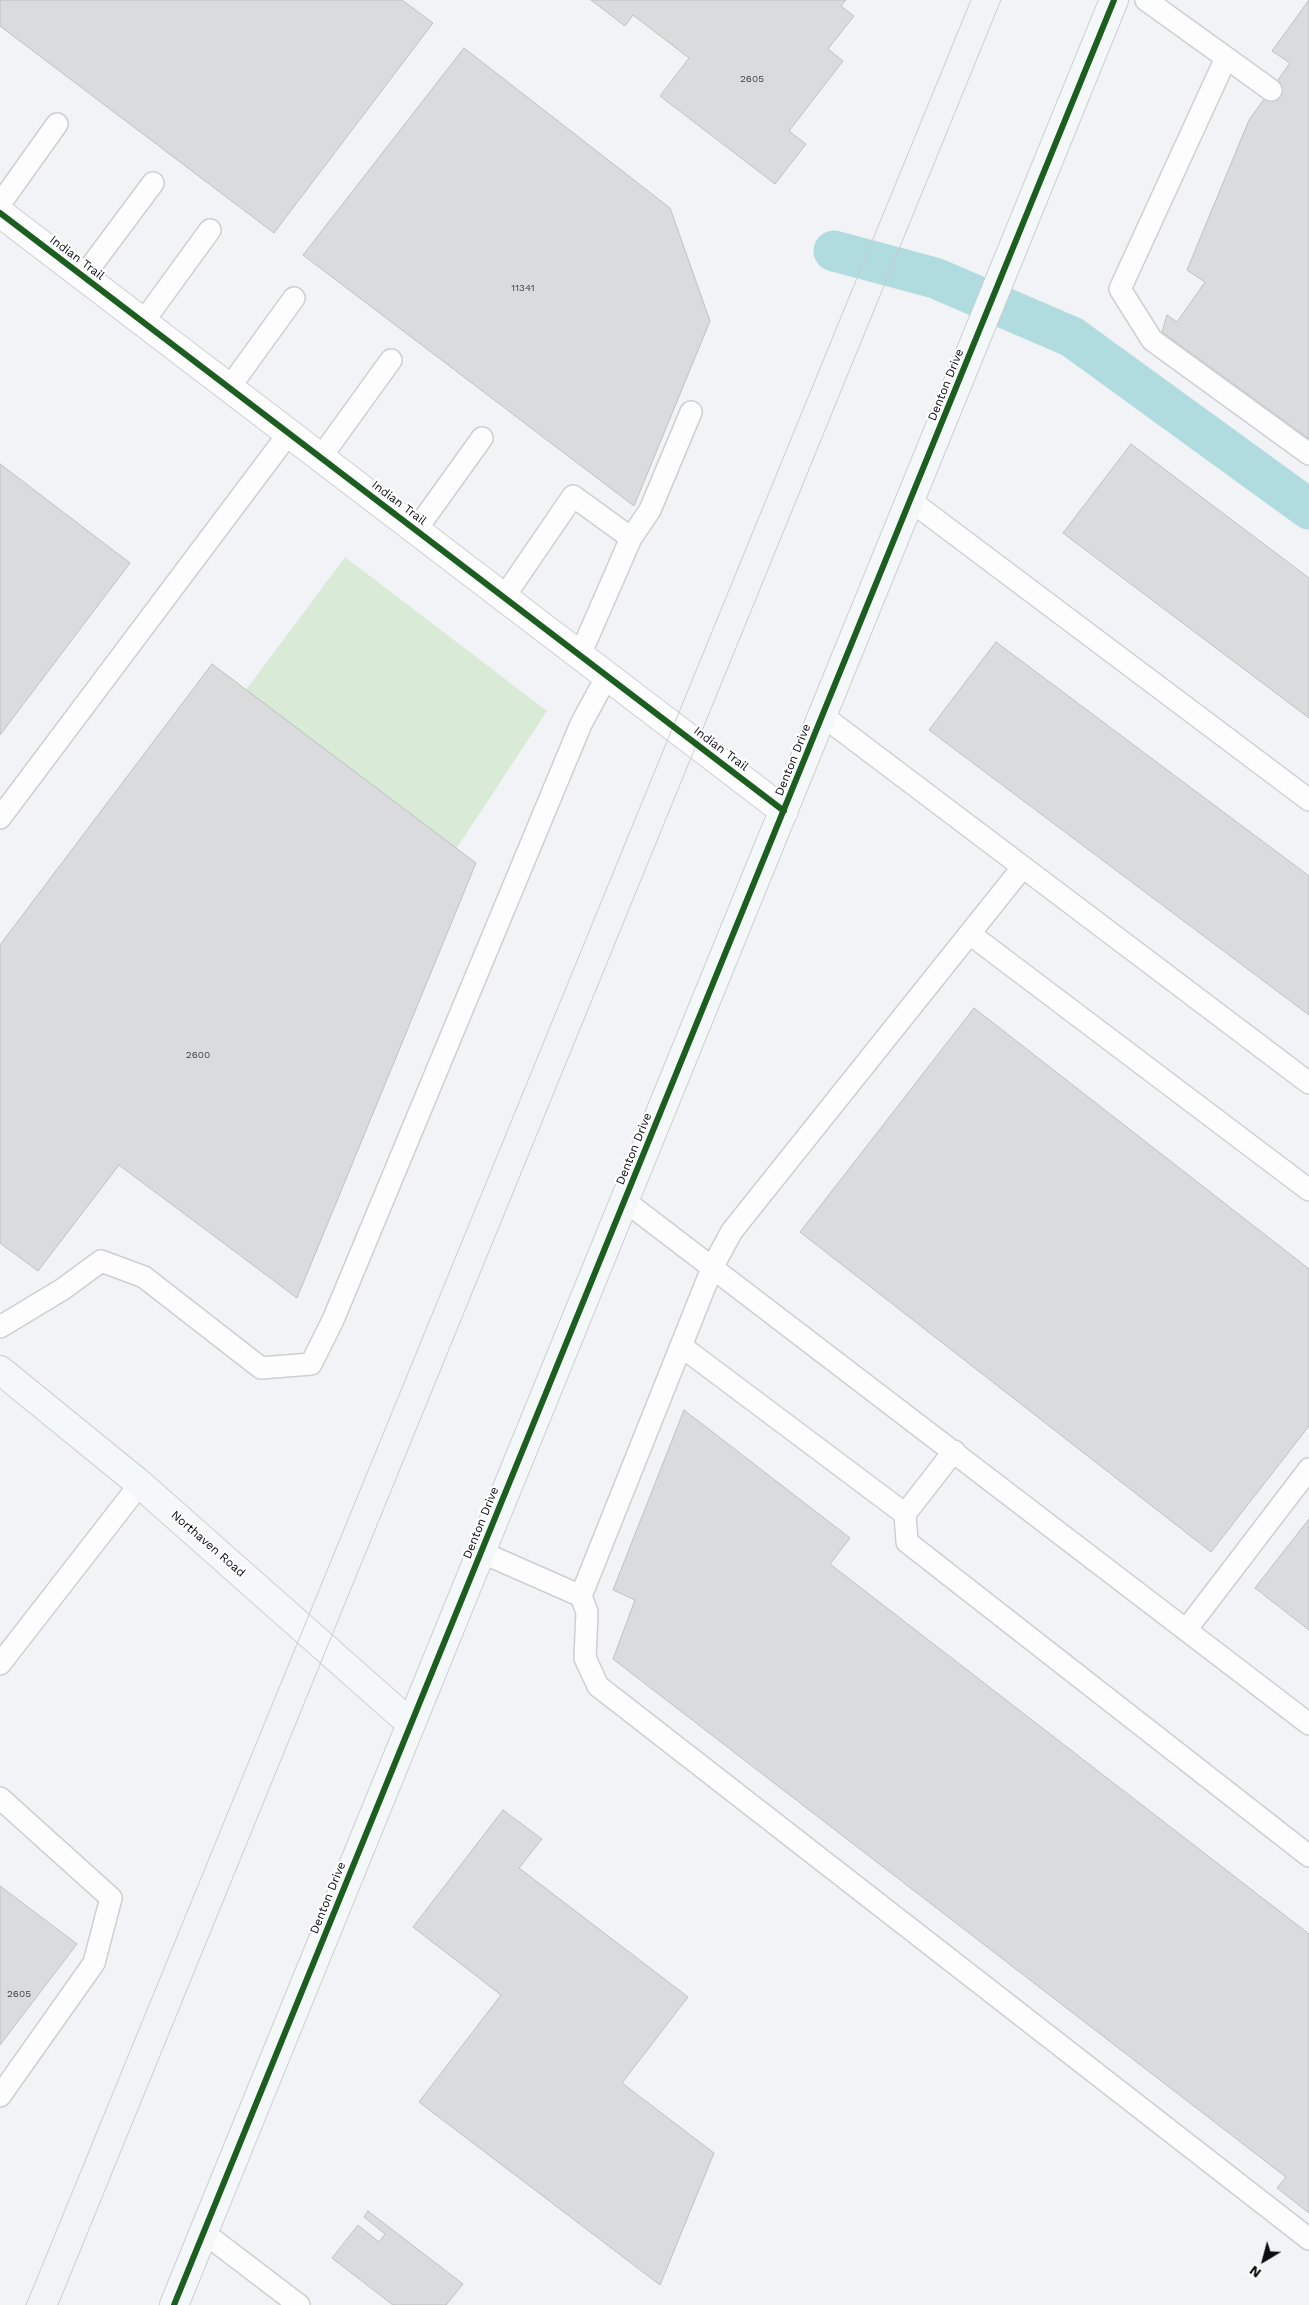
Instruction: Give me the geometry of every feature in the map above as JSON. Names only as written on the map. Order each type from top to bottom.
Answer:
[{"type":"street","name":"Denton Drive","points":[[174,2305],[960,382],[1114,0]]},
{"type":"street","name":"Indian Trail","points":[[0,214],[784,811]]},
{"type":"street","name":"Northaven Road","points":[[0,1370],[140,1484],[411,1724]]},
{"type":"lane","points":[[1146,0],[1270,90]]},
{"type":"lane","points":[[1226,58],[1120,289],[1152,340],[1309,454]]},
{"type":"lane","points":[[0,204],[56,124]]},
{"type":"lane","points":[[83,276],[153,183]]},
{"type":"lane","points":[[143,322],[210,230]]},
{"type":"lane","points":[[229,388],[294,298]]},
{"type":"lane","points":[[320,457],[391,360]]},
{"type":"lane","points":[[580,655],[632,538],[650,510],[691,412]]},
{"type":"lane","points":[[0,818],[289,434]]},
{"type":"lane","points":[[416,530],[482,438]]},
{"type":"lane","points":[[504,597],[573,496],[632,538]]},
{"type":"lane","points":[[911,501],[1309,800]]},
{"type":"lane","points":[[0,1327],[63,1289],[101,1261],[144,1277],[261,1368],[311,1364],[333,1320],[581,724],[607,676]]},
{"type":"lane","points":[[823,716],[1309,1083]]},
{"type":"lane","points":[[1022,868],[732,1231],[713,1266],[581,1596],[587,1612],[585,1658],[598,1686],[1309,2239]]},
{"type":"lane","points":[[970,934],[1309,1190]]},
{"type":"lane","points":[[625,1201],[713,1266],[1309,1724]]},
{"type":"lane","points":[[681,1346],[905,1514]]},
{"type":"lane","points":[[954,1451],[905,1514],[907,1542],[1309,1856]]},
{"type":"lane","points":[[1186,1630],[1309,1470]]},
{"type":"lane","points":[[0,1664],[140,1484]]},
{"type":"lane","points":[[481,1552],[581,1596]]},
{"type":"lane","points":[[0,1798],[112,1898],[94,1963],[0,2096]]},
{"type":"lane","points":[[203,2232],[299,2305]]},
{"type":"green space","points":[[345,557],[547,711],[456,849],[243,694]]},
{"type":"building","points":[[0,0],[402,0],[433,23],[274,233],[0,26]]},
{"type":"building","points":[[591,0],[846,0],[841,6],[854,16],[828,49],[843,61],[789,131],[806,144],[775,184],[660,96],[689,58],[633,15],[625,26]]},
{"type":"building","points":[[1309,0],[1309,439],[1162,332],[1167,315],[1177,322],[1205,282],[1187,270],[1249,120],[1290,63],[1272,51]]},
{"type":"building","points":[[464,48],[670,208],[710,321],[634,506],[303,255]]},
{"type":"building","points":[[1131,444],[1309,578],[1309,718],[1063,533]]},
{"type":"building","points":[[0,464],[130,563],[0,735]]},
{"type":"building","points":[[996,642],[1309,876],[1309,1015],[929,730]]},
{"type":"building","points":[[212,664],[476,863],[297,1298],[119,1165],[38,1271],[0,1243],[0,945]]},
{"type":"building","points":[[974,1008],[1309,1269],[1309,1426],[1211,1552],[800,1232]]},
{"type":"building","points":[[684,1410],[850,1538],[830,1564],[1309,1934],[1309,2213],[1277,2188],[1286,2177],[613,1659],[635,1600],[613,1590]]},
{"type":"building","points":[[1309,1519],[1309,1630],[1255,1588]]},
{"type":"building","points":[[503,1810],[542,1839],[519,1868],[688,1997],[622,2083],[714,2153],[660,2285],[419,2102],[501,1995],[413,1927]]},
{"type":"building","points":[[0,1886],[77,1944],[0,2045]]},
{"type":"building","points":[[368,2211],[463,2284],[446,2305],[393,2305],[332,2258],[358,2225],[379,2242],[385,2234],[364,2217]]},
{"type":"waterway","points":[[834,251],[935,278],[1072,337],[1309,509]]},
{"type":"tram line","points":[[26,2305],[971,0]]},
{"type":"tram line","points":[[58,2305],[1001,0]]},
{"type":"cycle path","points":[[174,2305],[1114,0]]},
{"type":"cycle path","points":[[0,213],[784,811]]}]
